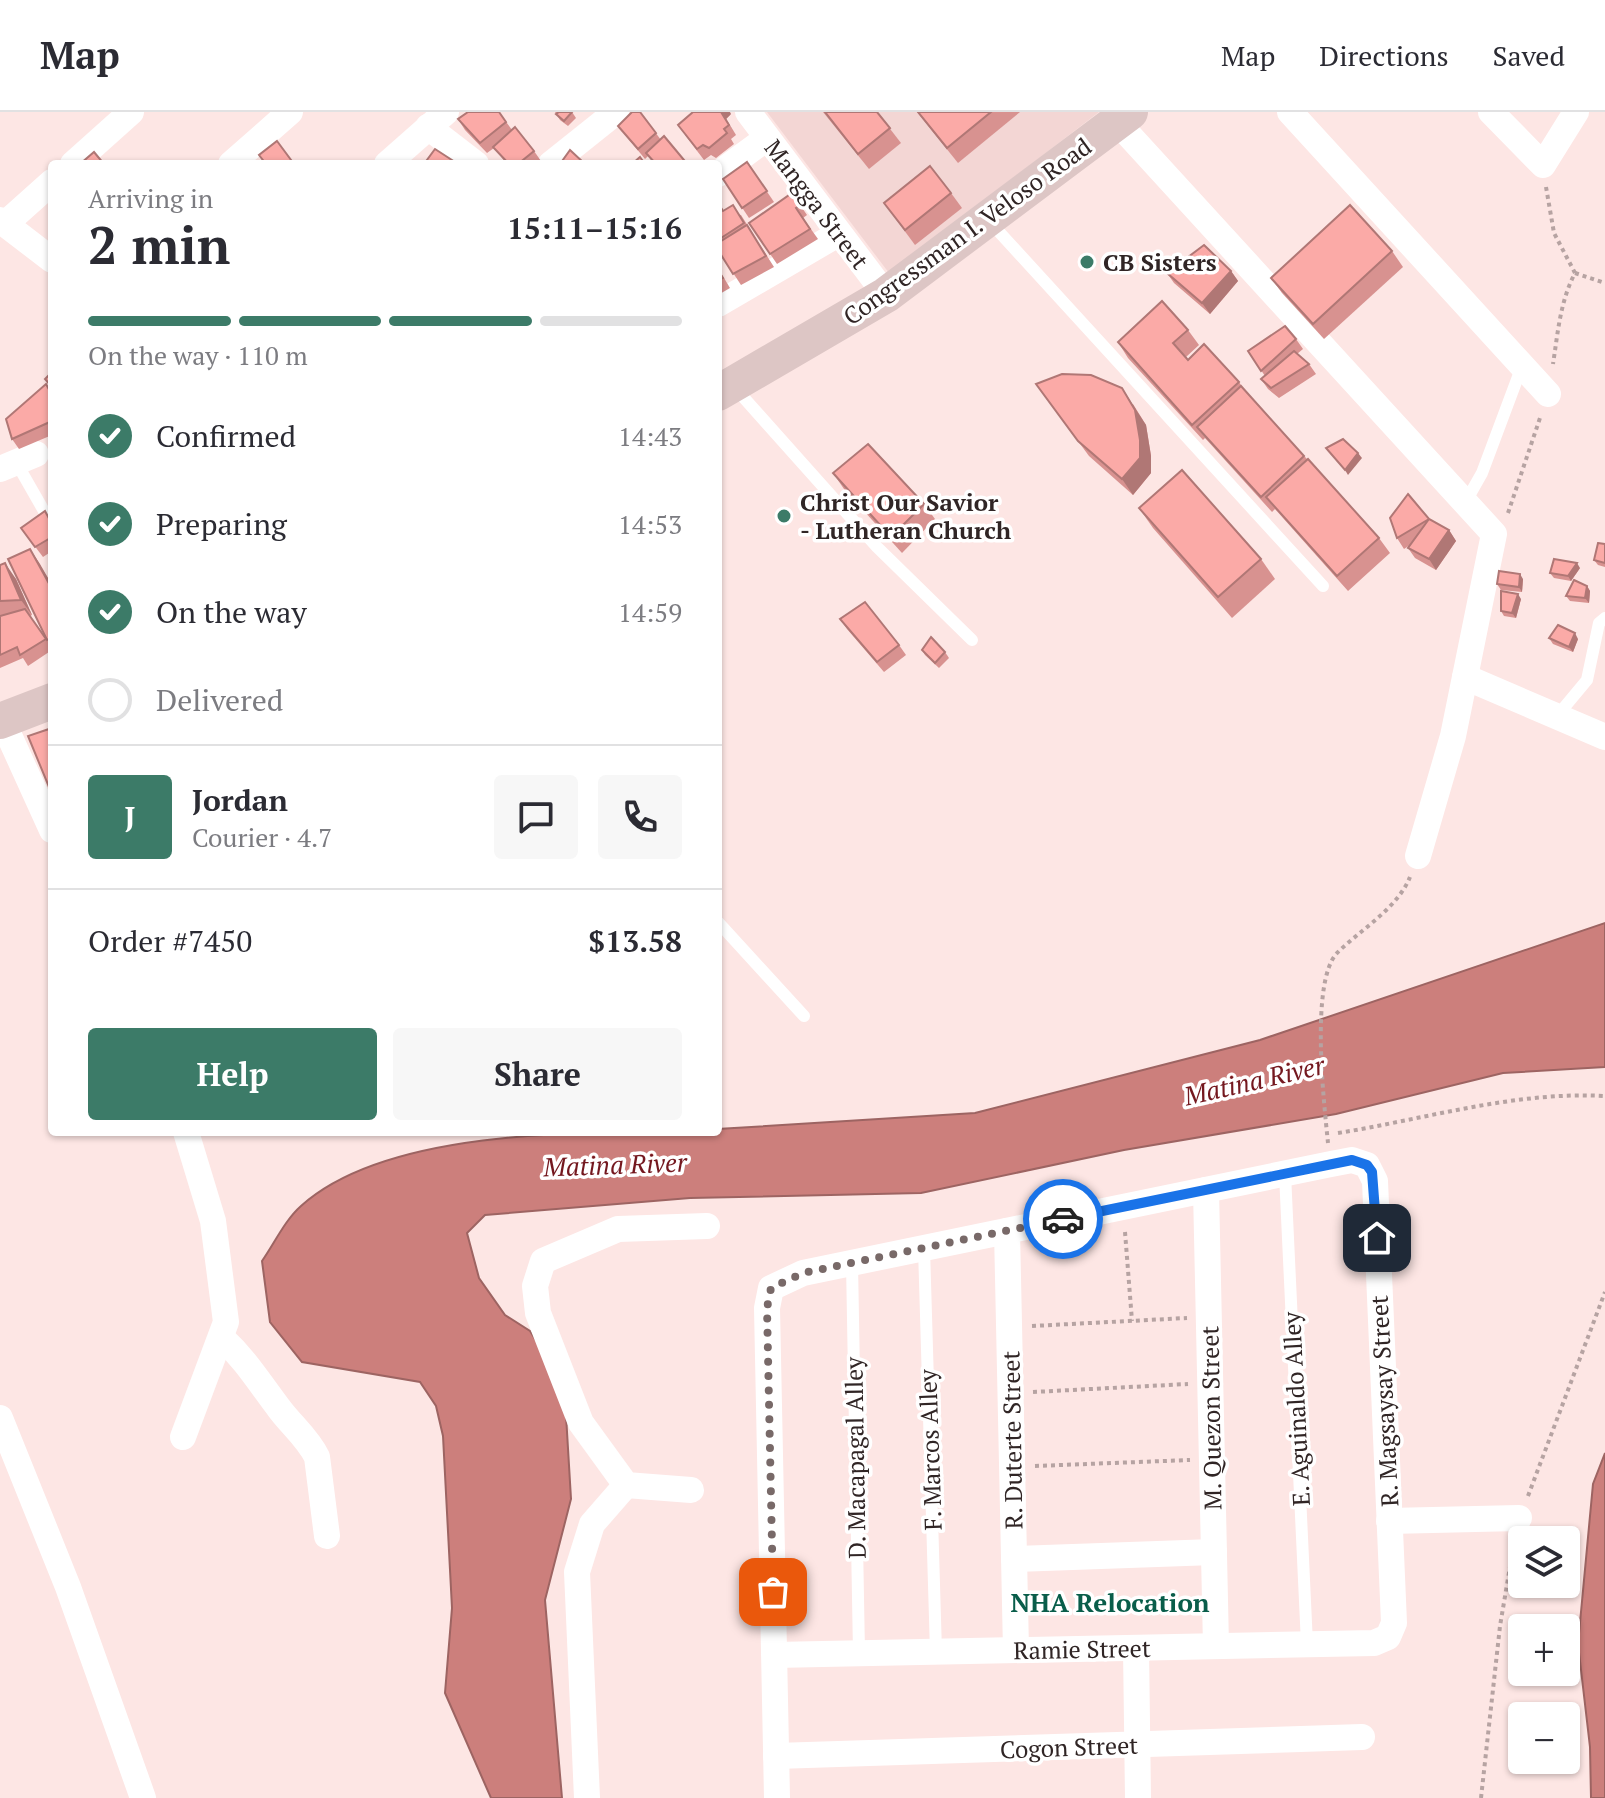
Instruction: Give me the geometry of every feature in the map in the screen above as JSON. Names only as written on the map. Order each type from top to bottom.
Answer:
[{"type":"main road","name":"Congressman I. Veloso Road","points":[[726,389],[886,295],[1123,117]]},
{"type":"main road","points":[[1,719],[48,702]]},
{"type":"street","points":[[77,160],[131,112]]},
{"type":"street","points":[[236,160],[290,112]]},
{"type":"street","points":[[556,160],[616,112]]},
{"type":"street","name":"Mangga Street","points":[[748,112],[886,295]]},
{"type":"street","points":[[1290,112],[1548,394]]},
{"type":"street","points":[[1491,112],[1543,165],[1576,112]]},
{"type":"street","points":[[1123,117],[1494,534],[1453,736],[1418,856]]},
{"type":"street","points":[[391,160],[437,119],[473,160]]},
{"type":"street","points":[[722,171],[767,138]]},
{"type":"street","points":[[48,185],[2,222],[48,257]]},
{"type":"street","points":[[722,302],[838,234]]},
{"type":"street","points":[[1465,677],[1605,737]]},
{"type":"street","points":[[1,719],[48,821]]},
{"type":"street","points":[[183,1437],[222,1338],[224,1300],[213,1221],[187,1136]]},
{"type":"street","name":"R. Magsaysay Street","points":[[1285,1174],[1352,1160],[1367,1165],[1375,1181],[1394,1623],[1388,1637]]},
{"type":"street","points":[[777,1798],[767,1308],[771,1288],[803,1273],[1285,1174]]},
{"type":"street","name":"M. Quezon Street","points":[[1206,1190],[1216,1646]]},
{"type":"street","points":[[691,1490],[626,1485],[581,1423],[538,1313],[535,1286],[543,1261],[618,1229],[707,1226]]},
{"type":"street","name":"R. Duterte Street","points":[[1007,1231],[1016,1650]]},
{"type":"street","points":[[222,1338],[248,1362],[279,1409],[311,1445],[317,1457],[327,1536]]},
{"type":"street","points":[[0,1418],[68,1587],[143,1798]]},
{"type":"street","points":[[587,1798],[577,1572],[592,1524],[626,1485]]},
{"type":"street","points":[[1389,1521],[1519,1518]]},
{"type":"street","points":[[1014,1559],[1214,1552]]},
{"type":"street","name":"Ramie Street","points":[[774,1655],[1374,1643],[1388,1637]]},
{"type":"street","points":[[1136,1648],[1138,1798]]},
{"type":"street","name":"Cogon Street","points":[[776,1756],[1362,1737]]},
{"type":"lane","points":[[987,219],[1323,586]]},
{"type":"lane","points":[[1465,503],[1482,473],[1522,366]]},
{"type":"lane","points":[[726,389],[887,557],[972,640]]},
{"type":"lane","points":[[17,462],[48,518]]},
{"type":"lane","points":[[1557,716],[1587,680],[1599,623],[1605,618]]},
{"type":"lane","points":[[722,926],[804,1016]]},
{"type":"lane","name":"E. Aguinaldo Alley","points":[[1285,1174],[1307,1644]]},
{"type":"lane","name":"F. Marcos Alley","points":[[924,1248],[936,1652]]},
{"type":"lane","name":"D. Macapagal Alley","points":[[852,1263],[859,1653]]},
{"type":"path","points":[[1543,165],[1554,233],[1575,273],[1605,283]]},
{"type":"path","points":[[1494,534],[1504,528],[1548,394],[1563,317],[1561,306],[1575,273]]},
{"type":"path","points":[[1327,1130],[1322,1010],[1323,986],[1330,962],[1408,883],[1418,856]]},
{"type":"path","points":[[1338,1133],[1526,1099],[1568,1094],[1605,1096]]},
{"type":"path","points":[[1123,1207],[1132,1321]]},
{"type":"path","points":[[1009,1327],[1209,1317]]},
{"type":"path","points":[[1011,1393],[1211,1382]]},
{"type":"path","points":[[1012,1467],[1212,1460]]},
{"type":"shaded area","points":[[767,112],[1099,112],[889,273]]},
{"type":"water","name":"Matina River","points":[[1605,923],[1605,1067],[1503,1073],[1336,1114],[1124,1150],[921,1193],[690,1198],[485,1215],[467,1233],[479,1278],[505,1315],[530,1331],[549,1361],[566,1415],[571,1499],[545,1600],[562,1798],[491,1798],[445,1693],[452,1608],[443,1436],[436,1406],[420,1382],[302,1362],[270,1322],[262,1261],[301,1206],[340,1180],[388,1160],[442,1147],[534,1136],[722,1136],[722,1129],[975,1113],[1260,1040]]},
{"type":"water","points":[[1605,1453],[1605,1798],[1591,1798],[1590,1747],[1580,1661],[1580,1623],[1593,1484]]},
{"type":"building","points":[[468,112],[499,112],[506,122],[480,143],[458,119]]},
{"type":"building","points":[[572,112],[564,121],[556,114]]},
{"type":"building","points":[[632,112],[640,112],[656,133],[638,149],[618,126]]},
{"type":"building","points":[[693,112],[721,112],[729,125],[724,129],[727,133],[709,148],[703,145],[697,149],[678,125]]},
{"type":"building","points":[[825,112],[877,112],[890,128],[858,154]]},
{"type":"building","points":[[918,112],[991,112],[947,148]]},
{"type":"building","points":[[515,127],[534,151],[523,160],[505,160],[493,147]]},
{"type":"building","points":[[664,136],[684,160],[652,160],[646,153]]},
{"type":"building","points":[[277,141],[291,160],[263,160],[259,155]]},
{"type":"building","points":[[435,149],[452,160],[427,160]]},
{"type":"building","points":[[570,150],[581,160],[563,160]]},
{"type":"building","points":[[94,152],[101,160],[85,160]]},
{"type":"building","points":[[747,162],[767,191],[742,208],[723,179]]},
{"type":"building","points":[[930,166],[951,193],[905,230],[884,203]]},
{"type":"building","points":[[792,193],[800,205],[796,208],[810,229],[770,254],[749,223]]},
{"type":"building","points":[[733,205],[744,223],[722,237],[722,209]]},
{"type":"building","points":[[1350,205],[1392,251],[1313,324],[1271,278]]},
{"type":"building","points":[[747,225],[766,256],[733,274],[722,256],[722,241]]},
{"type":"building","points":[[1204,245],[1231,271],[1202,303],[1167,273]]},
{"type":"building","points":[[1162,301],[1188,330],[1173,343],[1188,360],[1204,344],[1239,382],[1192,425],[1118,342]]},
{"type":"building","points":[[1285,326],[1296,339],[1261,371],[1248,351]]},
{"type":"building","points":[[1294,351],[1309,364],[1271,388],[1261,379]]},
{"type":"building","points":[[1062,374],[1091,375],[1122,388],[1135,410],[1140,458],[1122,479],[1078,441],[1036,384]]},
{"type":"building","points":[[46,384],[48,423],[12,439],[6,419]]},
{"type":"building","points":[[1241,386],[1304,456],[1261,497],[1197,427]]},
{"type":"building","points":[[1343,439],[1358,453],[1345,470],[1326,448]]},
{"type":"building","points":[[868,444],[924,504],[891,537],[833,473]]},
{"type":"building","points":[[1308,459],[1379,538],[1337,576],[1266,497]]},
{"type":"building","points":[[1182,470],[1261,559],[1218,597],[1139,508]]},
{"type":"building","points":[[1408,494],[1429,519],[1397,538],[1390,518]]},
{"type":"building","points":[[45,511],[48,539],[35,547],[21,528]]},
{"type":"building","points":[[1429,519],[1449,530],[1429,559],[1408,548]]},
{"type":"building","points":[[1598,543],[1605,544],[1605,563],[1594,560]]},
{"type":"building","points":[[30,549],[48,582],[48,640],[47,640],[8,559]]},
{"type":"building","points":[[1554,559],[1577,563],[1568,576],[1550,573]]},
{"type":"building","points":[[5,563],[21,600],[0,601],[0,565]]},
{"type":"building","points":[[1499,571],[1520,574],[1519,587],[1497,584]]},
{"type":"building","points":[[1574,580],[1587,586],[1585,598],[1566,596]]},
{"type":"building","points":[[1501,591],[1518,594],[1512,613],[1501,611]]},
{"type":"building","points":[[865,602],[899,645],[877,662],[840,619]]},
{"type":"building","points":[[25,609],[46,639],[20,655],[17,647],[0,655],[0,616]]},
{"type":"building","points":[[1558,625],[1575,633],[1569,647],[1549,638]]},
{"type":"building","points":[[931,637],[945,652],[935,663],[922,650]]},
{"type":"building","points":[[48,729],[48,785],[28,736]]},
{"type":"way so far","points":[[773,1592],[767,1308],[771,1288],[777,1282],[803,1273],[1063,1219]]},
{"type":"place","name":"CB Sisters","points":[[1087,262]]},
{"type":"place","name":"Christ Our Savior - Lutheran Church","points":[[784,516]]},
{"type":"district","name":"NHA Relocation","points":[[1110,1602]]},
{"type":"route","points":[[1063,1219],[1352,1160],[1367,1165],[1375,1181],[1377,1238]]}]
